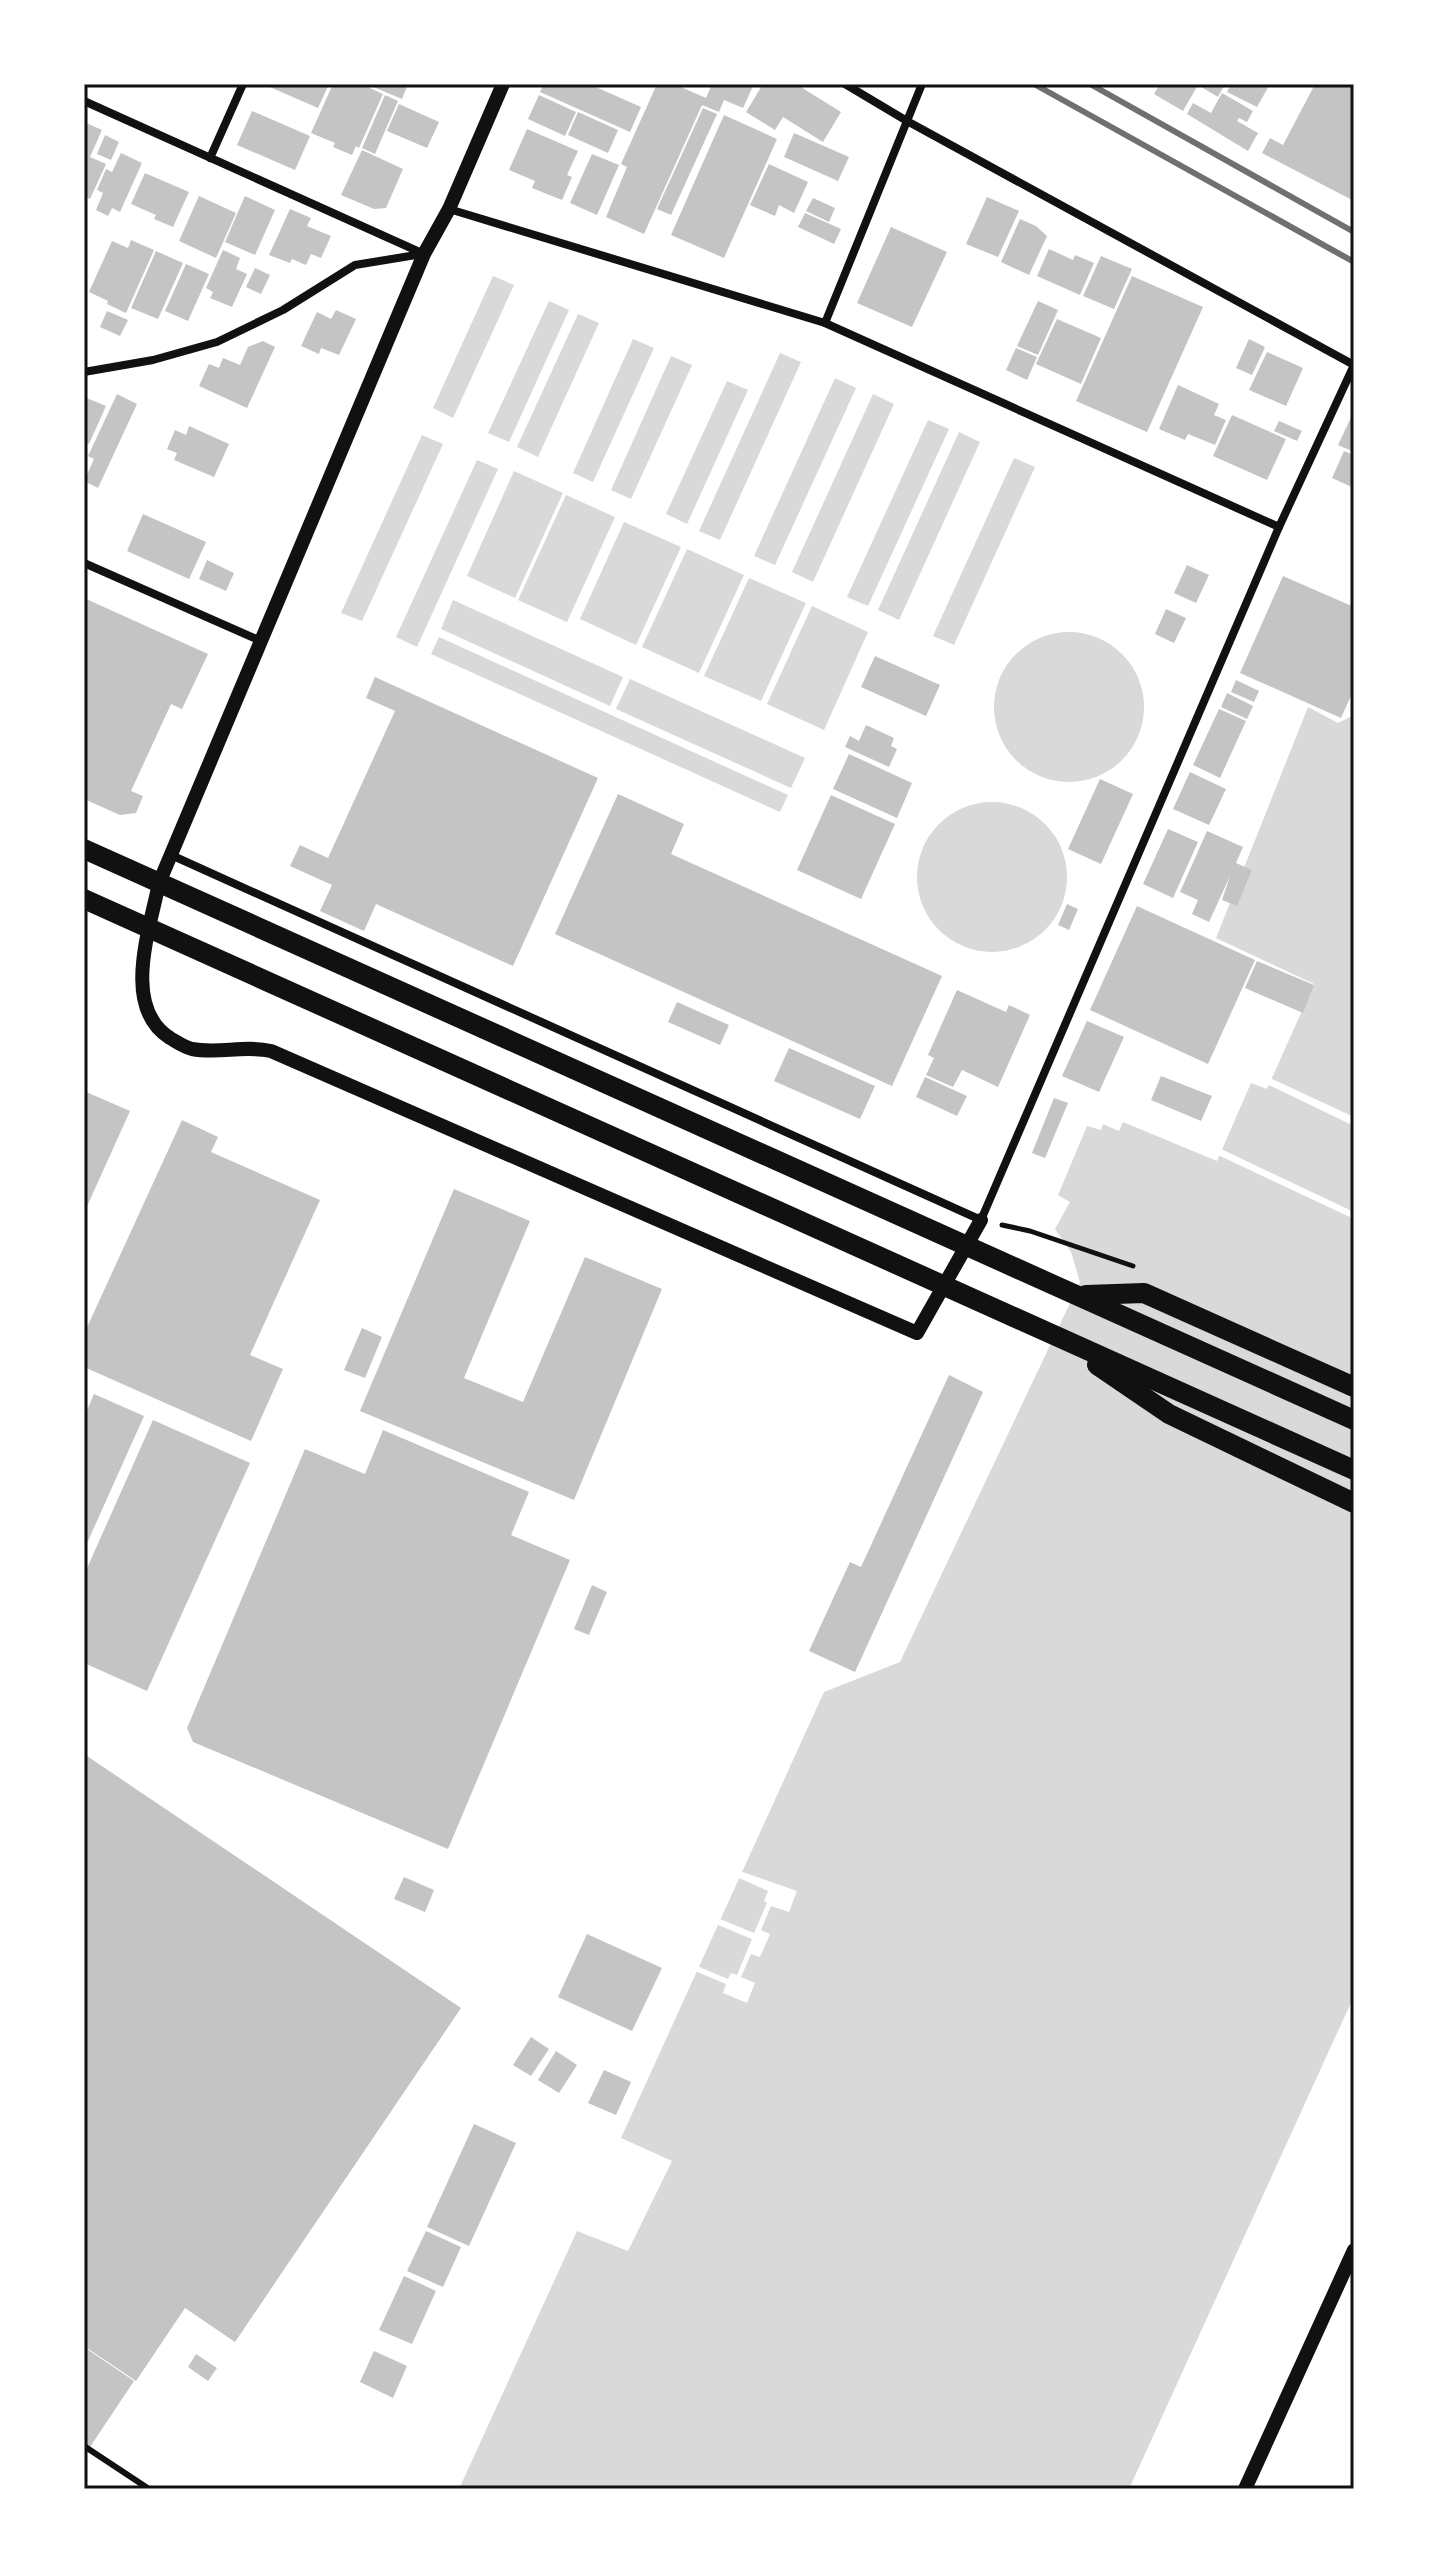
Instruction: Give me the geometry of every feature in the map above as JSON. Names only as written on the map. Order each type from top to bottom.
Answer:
[{"type":"main road","points":[[84,849],[1354,1420]]},
{"type":"main road","points":[[84,899],[1354,1470]]},
{"type":"main road","points":[[1078,1295],[1144,1293],[1354,1387]]},
{"type":"main road","points":[[1052,1334],[1169,1414],[1354,1503]]},
{"type":"street","points":[[210,158],[243,84]]},
{"type":"street","points":[[503,84],[449,209],[424,254],[159,883],[142,992],[148,1015],[165,1034],[187,1048],[208,1051],[253,1047],[271,1051],[917,1333],[981,1220],[1279,527],[1354,365],[907,121],[845,84]]},
{"type":"street","points":[[825,323],[922,84]]},
{"type":"street","points":[[84,101],[424,254]]},
{"type":"street","points":[[449,209],[825,323],[1279,527]]},
{"type":"street","points":[[84,372],[153,360],[217,342],[283,310],[355,265],[424,254]]},
{"type":"street","points":[[84,563],[261,641]]},
{"type":"street","points":[[171,855],[981,1220]]},
{"type":"street","points":[[1245,2489],[1354,2250]]},
{"type":"lane","points":[[84,2446],[149,2489]]},
{"type":"path","points":[[981,1220],[1030,1231],[1117,1259]]},
{"type":"shaded area","points":[[493,276],[514,285],[453,418],[433,408]]},
{"type":"shaded area","points":[[549,301],[569,310],[509,442],[488,433]]},
{"type":"shaded area","points":[[578,314],[599,323],[538,457],[517,447]]},
{"type":"shaded area","points":[[633,339],[654,348],[593,482],[573,473]]},
{"type":"shaded area","points":[[780,353],[801,362],[720,540],[699,531]]},
{"type":"shaded area","points":[[671,356],[692,365],[631,499],[611,490]]},
{"type":"shaded area","points":[[835,378],[856,388],[775,565],[754,556]]},
{"type":"shaded area","points":[[727,381],[748,390],[687,524],[666,514]]},
{"type":"shaded area","points":[[873,394],[894,404],[813,582],[792,572]]},
{"type":"shaded area","points":[[928,420],[949,429],[868,606],[847,597]]},
{"type":"shaded area","points":[[959,432],[980,442],[899,620],[878,610]]},
{"type":"shaded area","points":[[422,435],[443,444],[362,621],[341,613]]},
{"type":"shaded area","points":[[1014,458],[1035,467],[954,645],[933,636]]},
{"type":"shaded area","points":[[477,460],[498,469],[417,647],[396,637]]},
{"type":"shaded area","points":[[514,471],[563,493],[515,598],[467,576]]},
{"type":"shaded area","points":[[566,495],[615,517],[567,622],[518,600]]},
{"type":"shaded area","points":[[624,522],[681,547],[636,645],[580,619]]},
{"type":"shaded area","points":[[687,549],[744,575],[699,673],[642,647]]},
{"type":"shaded area","points":[[749,578],[806,603],[761,701],[704,676]]},
{"type":"shaded area","points":[[453,600],[623,677],[610,706],[441,629]]},
{"type":"shaded area","points":[[812,606],[868,632],[824,730],[767,704]]},
{"type":"shaded area","points":[[1069,632],[1098,638],[1122,654],[1138,678],[1144,707],[1138,736],[1122,760],[1098,776],[1069,782],[1040,776],[1016,760],[1000,736],[994,707],[1000,678],[1016,654],[1040,638]]},
{"type":"shaded area","points":[[439,637],[788,795],[780,812],[431,654]]},
{"type":"shaded area","points":[[630,679],[805,758],[791,788],[616,709]]},
{"type":"shaded area","points":[[1308,707],[1338,723],[1354,715],[1354,1996],[1129,2489],[459,2489],[577,2231],[628,2251],[672,2161],[621,2138],[824,1692],[900,1662],[1080,1282],[1071,1252],[1055,1229],[1070,1202],[1058,1195],[1087,1126],[1101,1130],[1103,1124],[1119,1131],[1123,1122],[1217,1161],[1251,1083],[1267,1089],[1314,984],[1216,938]]},
{"type":"shaded area","points":[[992,802],[1021,808],[1045,824],[1061,848],[1067,877],[1061,906],[1045,930],[1021,946],[992,952],[963,946],[939,930],[923,906],[917,877],[923,848],[939,824],[963,808]]},
{"type":"pier","points":[[1268,1077],[1354,1117],[1354,1126],[1265,1083]]},
{"type":"pier","points":[[1219,1148],[1354,1212],[1354,1219],[1216,1154]]},
{"type":"pier","points":[[740,1871],[797,1891],[789,1912],[771,1906],[761,1930],[770,1934],[760,1957],[751,1954],[741,1977],[755,1983],[747,2003],[723,1993],[726,1984],[695,1971],[697,1966],[728,1979],[731,1973],[737,1975],[752,1939],[718,1925],[720,1919],[754,1933],[767,1903],[764,1901],[768,1891],[737,1877]]},
{"type":"building","points":[[263,84],[329,84],[318,108]]},
{"type":"building","points":[[333,84],[361,84],[383,94],[359,148],[356,146],[352,155],[333,147],[335,143],[311,133]]},
{"type":"building","points":[[366,84],[408,84],[402,99]]},
{"type":"building","points":[[544,84],[589,84],[641,107],[630,132],[540,92]]},
{"type":"building","points":[[657,84],[674,84],[706,98],[712,84],[754,84],[743,108],[724,100],[719,112],[702,105],[644,234],[606,217],[627,167],[621,164]]},
{"type":"building","points":[[763,84],[796,84],[841,112],[823,142],[783,117],[775,130],[746,112]]},
{"type":"building","points":[[1160,84],[1225,84],[1218,97],[1198,85],[1183,111],[1154,94]]},
{"type":"building","points":[[1231,84],[1270,84],[1257,107],[1227,92]]},
{"type":"building","points":[[1315,84],[1354,84],[1354,201],[1262,153],[1270,138],[1283,145]]},
{"type":"building","points":[[1222,93],[1253,111],[1247,122],[1239,118],[1237,121],[1258,133],[1248,151],[1187,114],[1193,103],[1211,113]]},
{"type":"building","points":[[385,95],[398,101],[375,154],[362,148]]},
{"type":"building","points":[[539,95],[576,112],[565,136],[528,119]]},
{"type":"building","points":[[399,104],[439,122],[427,148],[387,131]]},
{"type":"building","points":[[703,108],[717,114],[671,215],[657,209]]},
{"type":"building","points":[[252,111],[310,136],[295,170],[237,145]]},
{"type":"building","points":[[578,112],[618,130],[608,153],[568,135]]},
{"type":"building","points":[[724,115],[777,139],[724,258],[671,235]]},
{"type":"building","points":[[84,122],[102,130],[90,157],[106,164],[90,199],[84,197]]},
{"type":"building","points":[[527,129],[578,151],[567,175],[572,177],[562,200],[532,188],[535,181],[509,170]]},
{"type":"building","points":[[794,133],[849,157],[838,181],[784,157]]},
{"type":"building","points":[[105,135],[119,142],[111,160],[97,154]]},
{"type":"building","points":[[362,150],[403,169],[386,208],[374,209],[341,195]]},
{"type":"building","points":[[121,153],[142,163],[120,212],[112,208],[108,216],[96,210],[103,193],[97,190],[106,169],[112,172]]},
{"type":"building","points":[[592,154],[619,165],[597,215],[570,203]]},
{"type":"building","points":[[769,164],[808,182],[794,213],[779,205],[775,216],[750,205]]},
{"type":"building","points":[[145,173],[189,192],[173,227],[131,204]]},
{"type":"building","points":[[199,196],[236,213],[216,258],[179,241]]},
{"type":"building","points":[[245,196],[275,210],[255,255],[225,242]]},
{"type":"building","points":[[987,197],[1019,211],[998,257],[966,244]]},
{"type":"building","points":[[813,198],[835,208],[829,222],[806,211]]},
{"type":"building","points":[[290,209],[311,218],[307,226],[331,236],[321,258],[311,254],[306,265],[269,255]]},
{"type":"building","points":[[805,213],[841,229],[834,244],[798,227]]},
{"type":"building","points":[[1020,219],[1036,226],[1047,236],[1029,275],[1001,262]]},
{"type":"building","points":[[891,227],[947,252],[912,327],[857,303]]},
{"type":"building","points":[[131,240],[154,250],[126,313],[89,292],[112,241],[128,248]]},
{"type":"building","points":[[1049,249],[1073,260],[1075,255],[1094,263],[1080,295],[1037,276]]},
{"type":"building","points":[[223,250],[240,258],[236,269],[247,274],[232,307],[210,298],[213,292],[206,288]]},
{"type":"building","points":[[156,251],[183,263],[158,319],[131,308]]},
{"type":"building","points":[[1101,256],[1132,269],[1114,309],[1083,296]]},
{"type":"building","points":[[186,264],[209,274],[188,321],[165,311]]},
{"type":"building","points":[[255,268],[270,275],[261,294],[246,287]]},
{"type":"building","points":[[1132,276],[1203,307],[1147,432],[1076,401]]},
{"type":"building","points":[[1038,301],[1058,310],[1038,355],[1017,346]]},
{"type":"building","points":[[336,310],[356,319],[339,355],[321,348],[319,354],[301,346],[317,312],[331,319]]},
{"type":"building","points":[[107,311],[128,320],[120,336],[100,327]]},
{"type":"building","points":[[1057,319],[1101,338],[1081,384],[1036,364]]},
{"type":"building","points":[[1249,339],[1265,347],[1252,375],[1236,368]]},
{"type":"building","points":[[263,341],[275,347],[247,408],[199,386],[209,364],[219,368],[223,358],[240,365],[248,347]]},
{"type":"building","points":[[1016,348],[1037,357],[1027,380],[1006,370]]},
{"type":"building","points":[[1267,352],[1303,368],[1286,406],[1249,390]]},
{"type":"building","points":[[1178,385],[1219,404],[1214,415],[1226,420],[1215,445],[1188,434],[1185,440],[1159,429]]},
{"type":"building","points":[[117,394],[137,404],[98,488],[84,481],[94,459],[88,456]]},
{"type":"building","points":[[84,397],[106,406],[89,444],[84,442]]},
{"type":"building","points":[[1354,411],[1354,452],[1338,445]]},
{"type":"building","points":[[1232,415],[1286,439],[1267,480],[1213,456]]},
{"type":"building","points":[[1279,421],[1302,431],[1297,441],[1274,431]]},
{"type":"building","points":[[189,426],[229,444],[214,477],[174,460],[177,453],[167,449],[175,430],[186,435]]},
{"type":"building","points":[[1344,451],[1354,455],[1354,488],[1332,478]]},
{"type":"building","points":[[143,514],[206,542],[189,579],[127,551]]},
{"type":"building","points":[[207,560],[234,573],[226,591],[199,579]]},
{"type":"building","points":[[1187,565],[1209,575],[1196,603],[1174,593]]},
{"type":"building","points":[[1283,576],[1354,607],[1354,689],[1341,718],[1240,673]]},
{"type":"building","points":[[84,598],[208,654],[182,709],[171,704],[131,791],[143,796],[136,813],[120,815],[84,799]]},
{"type":"building","points":[[1166,609],[1186,618],[1174,643],[1155,634]]},
{"type":"building","points":[[875,656],[940,685],[926,716],[861,687]]},
{"type":"building","points":[[375,677],[598,778],[513,966],[376,904],[364,931],[320,911],[332,885],[290,866],[300,845],[328,858],[395,711],[366,698]]},
{"type":"building","points":[[1236,680],[1259,691],[1254,702],[1231,692]]},
{"type":"building","points":[[1227,693],[1253,706],[1247,719],[1221,707]]},
{"type":"building","points":[[1219,709],[1246,721],[1220,778],[1193,765]]},
{"type":"building","points":[[866,725],[894,738],[891,746],[897,749],[889,767],[845,747],[850,736],[859,741]]},
{"type":"building","points":[[849,754],[912,783],[897,818],[833,789]]},
{"type":"building","points":[[1190,772],[1226,789],[1209,825],[1173,809]]},
{"type":"building","points":[[1100,779],[1133,794],[1101,864],[1068,849]]},
{"type":"building","points":[[618,794],[684,824],[671,854],[942,976],[892,1086],[555,934]]},
{"type":"building","points":[[831,795],[895,824],[861,899],[797,870]]},
{"type":"building","points":[[1168,829],[1198,842],[1173,898],[1143,884]]},
{"type":"building","points":[[1207,831],[1243,847],[1236,863],[1252,870],[1237,906],[1222,900],[1230,876],[1209,922],[1192,914],[1198,900],[1180,892]]},
{"type":"building","points":[[1067,904],[1078,909],[1069,930],[1058,925]]},
{"type":"building","points":[[1137,906],[1255,960],[1208,1064],[1090,1010]]},
{"type":"building","points":[[1257,961],[1314,985],[1303,1013],[1245,988]]},
{"type":"building","points":[[957,990],[1006,1012],[1009,1005],[1030,1015],[998,1087],[962,1070],[953,1087],[926,1075],[934,1058],[928,1055]]},
{"type":"building","points":[[677,1002],[729,1025],[720,1045],[668,1022]]},
{"type":"building","points":[[1087,1021],[1124,1037],[1099,1092],[1062,1076]]},
{"type":"building","points":[[789,1048],[875,1086],[860,1119],[774,1081]]},
{"type":"building","points":[[1161,1076],[1212,1096],[1201,1121],[1151,1100]]},
{"type":"building","points":[[925,1077],[967,1096],[957,1116],[916,1097]]},
{"type":"building","points":[[84,1091],[130,1111],[84,1213]]},
{"type":"building","points":[[1054,1098],[1068,1103],[1045,1158],[1032,1153]]},
{"type":"building","points":[[182,1120],[218,1137],[211,1152],[320,1200],[250,1355],[283,1369],[251,1441],[84,1367],[84,1334]]},
{"type":"building","points":[[454,1189],[530,1221],[464,1378],[523,1402],[585,1257],[662,1289],[574,1500],[360,1411]]},
{"type":"building","points":[[362,1328],[382,1337],[365,1378],[344,1370]]},
{"type":"building","points":[[949,1375],[983,1392],[855,1672],[809,1651],[850,1562],[861,1567]]},
{"type":"building","points":[[94,1394],[144,1416],[84,1550],[84,1417]]},
{"type":"building","points":[[153,1420],[250,1463],[147,1691],[84,1663],[84,1575]]},
{"type":"building","points":[[383,1430],[529,1492],[511,1535],[570,1560],[448,1849],[193,1742],[187,1728],[305,1449],[365,1474]]},
{"type":"building","points":[[592,1585],[607,1592],[589,1635],[574,1629]]},
{"type":"building","points":[[84,1754],[461,2008],[235,2342],[185,2308],[136,2381],[84,2346]]},
{"type":"building","points":[[404,1877],[434,1890],[425,1912],[394,1899]]},
{"type":"building","points":[[587,1934],[662,1968],[632,2031],[558,1997]]},
{"type":"building","points":[[531,2037],[549,2049],[531,2076],[513,2065]]},
{"type":"building","points":[[556,2051],[577,2065],[559,2093],[538,2080]]},
{"type":"building","points":[[604,2070],[631,2082],[616,2115],[588,2103]]},
{"type":"building","points":[[474,2124],[516,2143],[469,2246],[427,2227]]},
{"type":"building","points":[[426,2231],[461,2247],[443,2287],[407,2271]]},
{"type":"building","points":[[404,2276],[436,2291],[412,2344],[379,2330]]},
{"type":"building","points":[[84,2347],[134,2381],[84,2456]]},
{"type":"building","points":[[374,2351],[407,2366],[393,2398],[360,2382]]},
{"type":"building","points":[[196,2354],[217,2368],[208,2381],[188,2367]]},
{"type":"railway","points":[[1034,84],[1354,262]]},
{"type":"railway","points":[[1090,84],[1354,232]]}]
